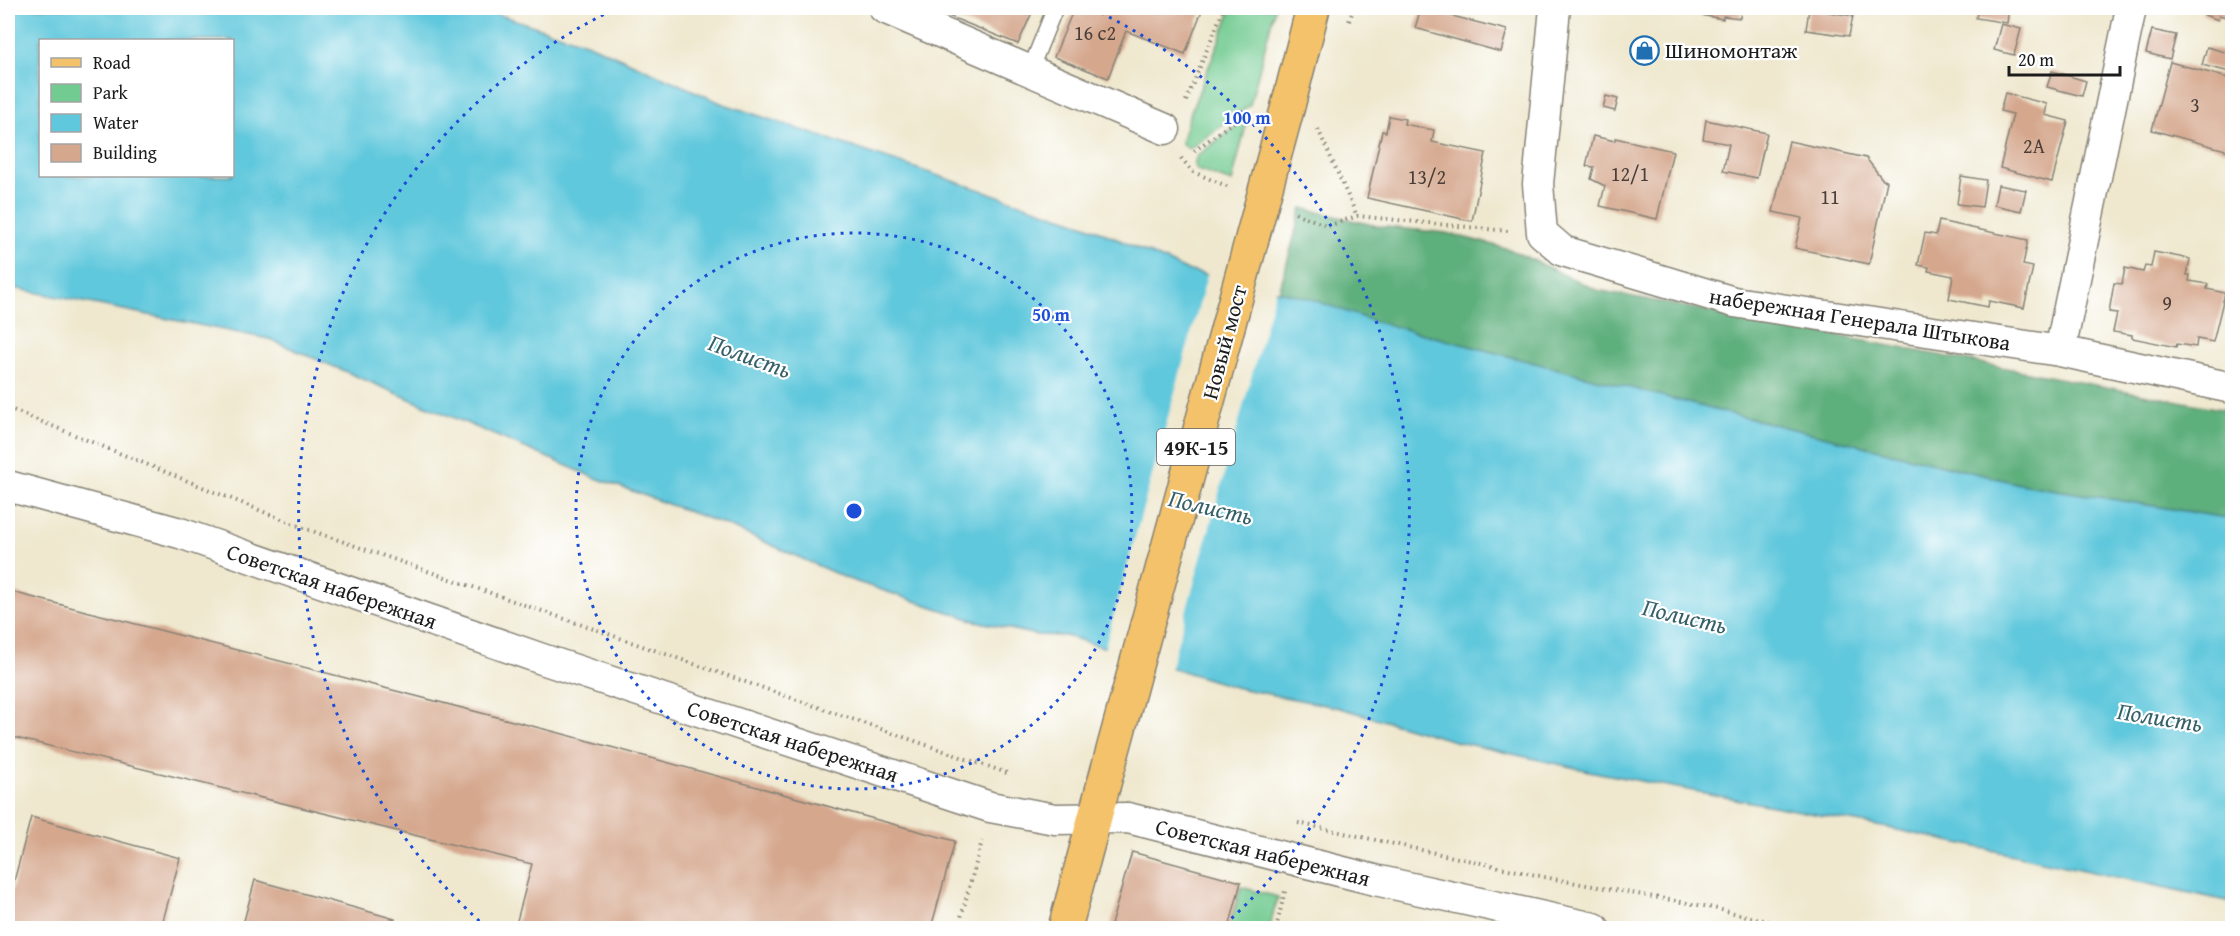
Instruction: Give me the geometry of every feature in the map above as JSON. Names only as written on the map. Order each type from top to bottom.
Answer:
[{"type":"main road","name":"Новый мост","points":[[1099,802],[1313,8]]},
{"type":"main road","name":"49К-15","points":[[1065,928],[1099,802]]},
{"type":"street","points":[[884,8],[1165,129]]},
{"type":"street","points":[[1542,232],[1538,184],[1557,11],[1555,8]]},
{"type":"street","points":[[2060,351],[2131,8]]},
{"type":"street","name":"набережная Генерала Штыкова","points":[[1542,232],[1563,250],[1586,259],[1734,302],[2060,351],[2232,388]]},
{"type":"street","name":"Советская набережная","points":[[8,486],[180,533],[542,658],[990,807],[1055,819],[1099,802],[1128,818],[1363,877],[1594,928]]},
{"type":"lane","points":[[1030,70],[1055,8]]},
{"type":"path","points":[[1224,8],[1184,105],[1165,129],[1182,161],[1193,172],[1240,192]]},
{"type":"path","points":[[1195,150],[1250,110]]},
{"type":"path","points":[[1322,133],[1357,216]]},
{"type":"path","points":[[1284,208],[1328,225],[1357,216],[1473,230],[1542,232]]},
{"type":"path","points":[[8,408],[300,526],[1012,775]]},
{"type":"path","points":[[958,928],[990,807],[1002,771]]},
{"type":"path","points":[[1291,822],[1318,825],[1378,842],[1499,865],[1554,879],[1709,907],[1796,928]]},
{"type":"path","points":[[1276,928],[1286,889]]},
{"type":"green space","points":[[1232,8],[1275,8],[1250,105],[1189,149],[1181,143],[1188,119]]},
{"type":"green space","points":[[1248,117],[1232,182],[1197,170],[1194,164],[1197,156]]},
{"type":"green space","points":[[1302,208],[1377,226],[1447,233],[1509,249],[1597,290],[2232,411],[2232,519],[2020,484],[1723,412],[1373,321],[1279,292]]},
{"type":"green space","points":[[1241,887],[1278,897],[1269,928],[1229,928]]},
{"type":"water","name":"Полисть","points":[[8,8],[479,8],[589,44],[721,103],[1088,226],[1186,270],[1308,298],[1373,321],[1723,412],[2020,484],[2232,519],[2232,902],[1893,829],[1594,772],[1458,742],[1336,707],[1238,688],[1067,636],[1036,635],[976,621],[848,579],[726,525],[593,477],[269,339],[8,287]]},
{"type":"pier","points":[[1208,272],[1276,288],[1170,670],[1104,650]]},
{"type":"building","points":[[910,8],[1034,8],[1018,44],[941,13],[938,19]]},
{"type":"building","points":[[1074,8],[1203,8],[1185,54],[1126,31],[1108,78],[1054,57]]},
{"type":"building","points":[[1421,8],[1507,30],[1501,52],[1415,28]]},
{"type":"building","points":[[1662,8],[1741,8],[1740,18],[1723,16],[1723,19]]},
{"type":"building","points":[[1950,8],[1971,8],[1970,12]]},
{"type":"building","points":[[1978,8],[2009,8],[2007,23],[1976,18]]},
{"type":"building","points":[[2204,8],[2232,8],[2232,13],[2229,11],[2226,17],[2219,15],[2218,20],[2202,14]]},
{"type":"building","points":[[1809,9],[1853,16],[1849,36],[1806,30]]},
{"type":"building","points":[[2001,24],[2021,29],[2014,55],[1994,50]]},
{"type":"building","points":[[2152,30],[2176,35],[2170,59],[2146,53]]},
{"type":"building","points":[[2207,47],[2232,54],[2230,72],[2202,65]]},
{"type":"building","points":[[2170,62],[2232,79],[2232,147],[2229,151],[2152,130]]},
{"type":"building","points":[[2052,71],[2086,81],[2082,96],[2047,87]]},
{"type":"building","points":[[2005,93],[2047,104],[2045,115],[2068,121],[2052,182],[2000,168],[2013,114],[2000,111]]},
{"type":"building","points":[[1606,96],[1618,99],[1615,111],[1603,108]]},
{"type":"building","points":[[1389,116],[1405,119],[1404,124],[1434,130],[1432,142],[1486,153],[1472,221],[1367,198],[1382,131],[1386,132]]},
{"type":"building","points":[[1706,120],[1767,133],[1757,178],[1723,171],[1729,144],[1703,139]]},
{"type":"building","points":[[1593,136],[1615,141],[1615,138],[1673,151],[1657,219],[1600,206],[1605,186],[1591,179],[1594,167],[1586,166]]},
{"type":"building","points":[[1789,141],[1866,158],[1883,180],[1887,181],[1869,264],[1795,248],[1802,218],[1773,212]]},
{"type":"building","points":[[1961,176],[1986,180],[1982,207],[1957,204]]},
{"type":"building","points":[[1998,185],[2026,190],[2021,211],[1994,205]]},
{"type":"building","points":[[1939,221],[2028,240],[2023,265],[2033,267],[2024,308],[1989,301],[1988,307],[1949,299],[1953,276],[1928,271],[1929,267],[1918,265],[1925,233],[1936,235]]},
{"type":"building","points":[[2154,252],[2190,259],[2187,275],[2190,275],[2189,281],[2208,284],[2207,289],[2225,293],[2213,342],[2197,339],[2196,347],[2177,344],[2176,347],[2113,332],[2117,313],[2109,312],[2114,283],[2122,284],[2125,268],[2143,272],[2145,266],[2151,267]]},
{"type":"building","points":[[8,591],[567,735],[955,841],[931,928],[515,928],[532,864],[8,736]]},
{"type":"building","points":[[31,817],[180,858],[161,928],[8,928],[8,904]]},
{"type":"building","points":[[1132,852],[1241,882],[1229,928],[1110,928]]},
{"type":"building","points":[[255,880],[395,919],[392,928],[242,928]]},
{"type":"place","name":"Шиномонтаж","points":[[1644,50]]}]
